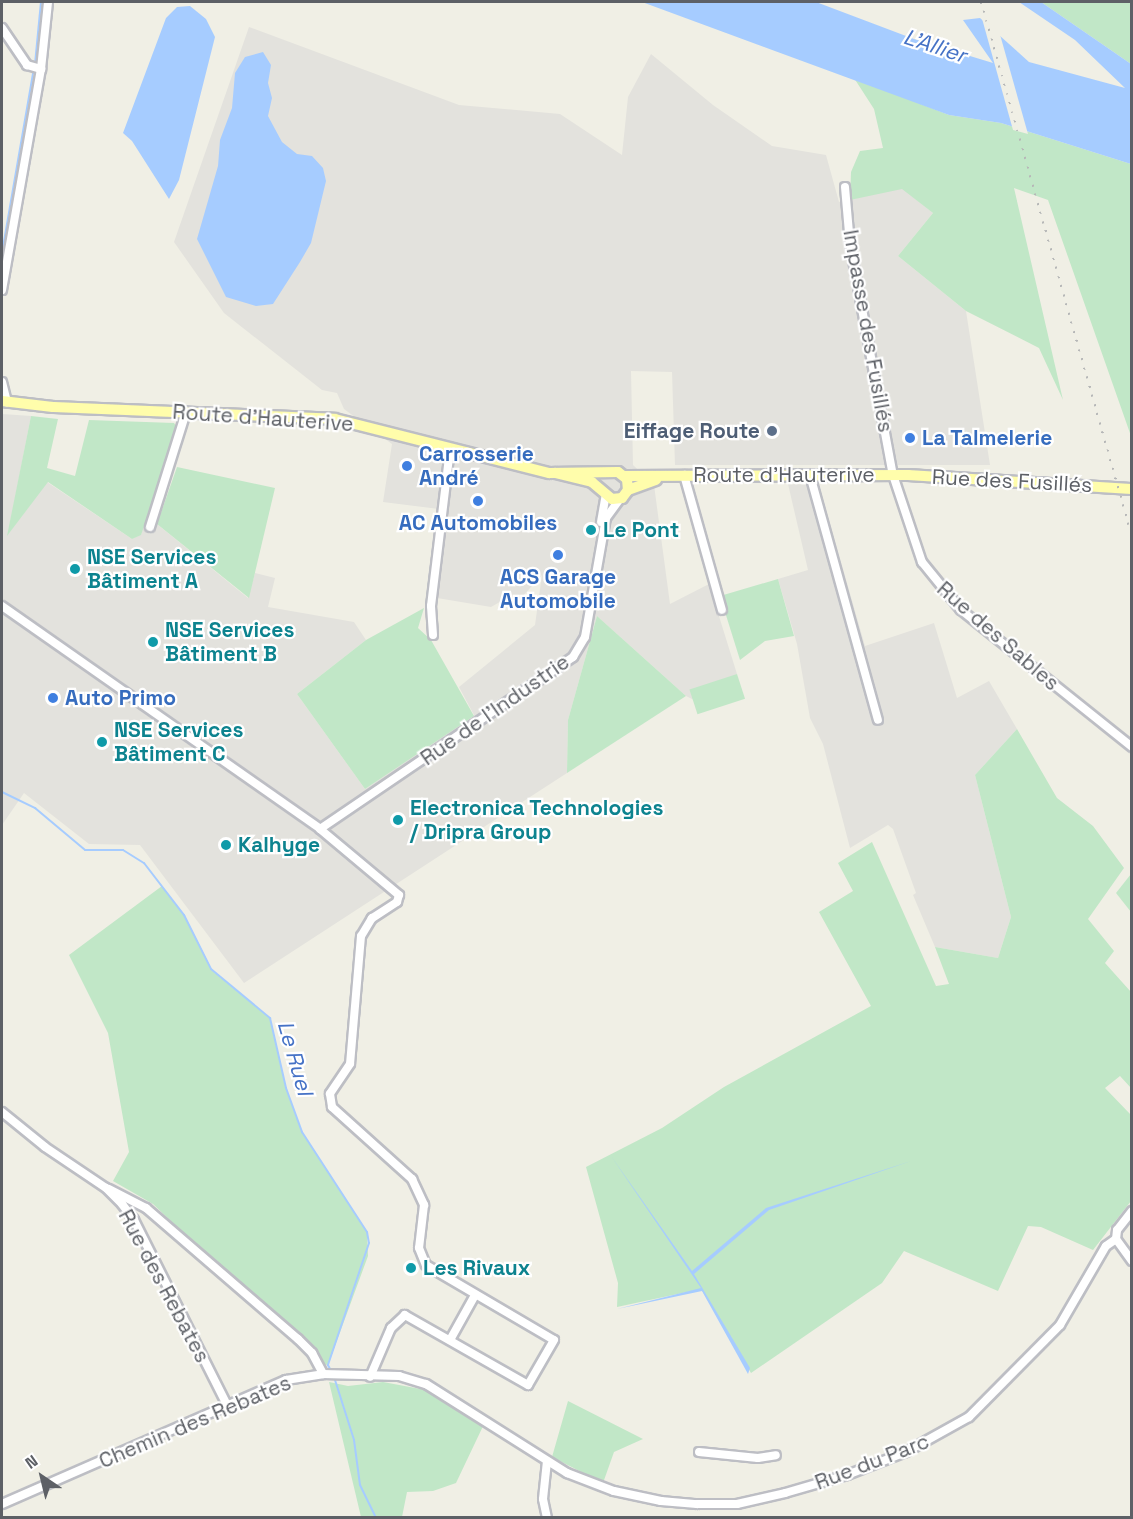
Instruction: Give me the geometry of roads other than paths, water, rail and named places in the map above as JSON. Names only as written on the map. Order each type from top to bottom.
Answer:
[{"type":"main road","name":"Route d'Hauterive","points":[[4,401],[335,419],[592,482],[604,493]]},
{"type":"main road","name":"Route d'Hauterive","points":[[555,473],[610,473]]},
{"type":"main road","points":[[610,473],[625,476],[628,490],[620,499],[604,493],[604,478],[610,473]]},
{"type":"main road","name":"Route d'Hauterive","points":[[628,490],[679,475]]},
{"type":"main road","name":"Route d'Hauterive","points":[[625,476],[893,475]]},
{"type":"main road","name":"Rue des Fusillés","points":[[893,475],[1131,489]]},
{"type":"street","points":[[2,290],[41,69],[48,2]]},
{"type":"street","points":[[2,27],[27,64],[41,69]]},
{"type":"street","name":"Impasse des Fusillés","points":[[845,187],[850,244],[893,475]]},
{"type":"street","points":[[2,382],[4,401]]},
{"type":"street","points":[[150,527],[186,412]]},
{"type":"street","points":[[433,635],[431,606],[450,448]]},
{"type":"street","points":[[679,475],[722,610]]},
{"type":"street","points":[[810,475],[878,720]]},
{"type":"street","name":"Rue des Sables","points":[[893,475],[922,562],[942,591],[1131,747]]},
{"type":"street","points":[[902,497],[908,475]]},
{"type":"street","name":"Rue de l'Industrie","points":[[600,544],[604,493]]},
{"type":"street","name":"Rue de l'Industrie","points":[[320,829],[573,657],[585,637],[606,518],[620,499]]},
{"type":"street","points":[[2,606],[320,829],[399,895],[397,902],[372,918],[361,936],[350,1064],[330,1100],[334,1109],[397,1162],[418,1188],[425,1221],[420,1255],[426,1265],[554,1340],[528,1385],[410,1317],[399,1317],[390,1328],[370,1377]]},
{"type":"street","name":"Rue des Rebates","points":[[2,1112],[45,1147],[106,1188],[134,1220],[228,1407]]},
{"type":"street","name":"Chemin des Rebates","points":[[106,1188],[146,1208],[298,1339],[312,1353],[323,1374]]},
{"type":"street","points":[[1131,1211],[1117,1230],[1116,1239],[1131,1261]]},
{"type":"street","name":"Rue du Parc","points":[[547,1461],[623,1493],[661,1502],[736,1504],[847,1475],[896,1456],[948,1432],[1012,1377],[1060,1325],[1106,1246],[1116,1239]]},
{"type":"street","points":[[450,1340],[476,1295]]},
{"type":"street","name":"Chemin des Rebates","points":[[2,1504],[286,1380],[323,1374],[399,1376],[426,1384],[470,1409],[547,1461]]},
{"type":"street","points":[[699,1452],[758,1458],[776,1455]]},
{"type":"street","points":[[546,1518],[543,1498],[547,1461]]},
{"type":"water","name":"L'Allier","points":[[642,2],[816,2],[914,39],[993,63],[963,20],[980,18],[1029,62],[1125,88],[1075,40],[1019,2],[1041,2],[1131,64],[1131,164],[1001,123],[949,115]]},
{"type":"water","points":[[190,6],[206,19],[215,37],[179,180],[169,199],[132,141],[123,133],[166,18],[177,7]]},
{"type":"water","points":[[263,52],[271,65],[268,83],[272,98],[268,116],[282,142],[297,154],[312,156],[323,168],[326,181],[311,243],[273,304],[256,306],[226,297],[197,239],[218,166],[220,140],[232,108],[235,73],[245,57]]},
{"type":"water","points":[[611,1156],[692,1271],[766,1208],[911,1161],[769,1210],[694,1274],[750,1368],[748,1374],[702,1291],[617,1309],[701,1288]]},
{"type":"waterway","name":"Le Ruel","points":[[35,64],[41,2]]},
{"type":"waterway","name":"Le Ruel","points":[[2,253],[33,73]]},
{"type":"waterway","name":"Le Ruel","points":[[2,792],[35,808],[85,850],[123,850],[144,863],[184,915],[211,969],[270,1018],[286,1088],[302,1132],[367,1232],[369,1243],[328,1365],[332,1373]]},
{"type":"waterway","name":"Le Ruel","points":[[335,1380],[354,1440],[360,1485],[376,1518]]},
{"type":"railway","points":[[981,2],[1132,537]]},
{"type":"place","name":"Eiffage Route","points":[[772,431]]},
{"type":"place","name":"La Talmelerie","points":[[910,438]]},
{"type":"place","name":"Carrosserie André","points":[[407,466]]},
{"type":"place","name":"AC Automobiles","points":[[478,501]]},
{"type":"place","name":"Le Pont","points":[[591,530]]},
{"type":"place","name":"ACS Garage Automobile","points":[[558,555]]},
{"type":"place","name":"NSE Services Bâtiment A","points":[[75,569]]},
{"type":"place","name":"NSE Services Bâtiment B","points":[[153,642]]},
{"type":"place","name":"Auto Primo","points":[[53,698]]},
{"type":"place","name":"NSE Services Bâtiment C","points":[[102,742]]},
{"type":"place","name":"Electronica Technologies / Dripra Group","points":[[398,820]]},
{"type":"place","name":"Kalhyge","points":[[226,845]]},
{"type":"place","name":"Les Rivaux","points":[[411,1268]]}]
